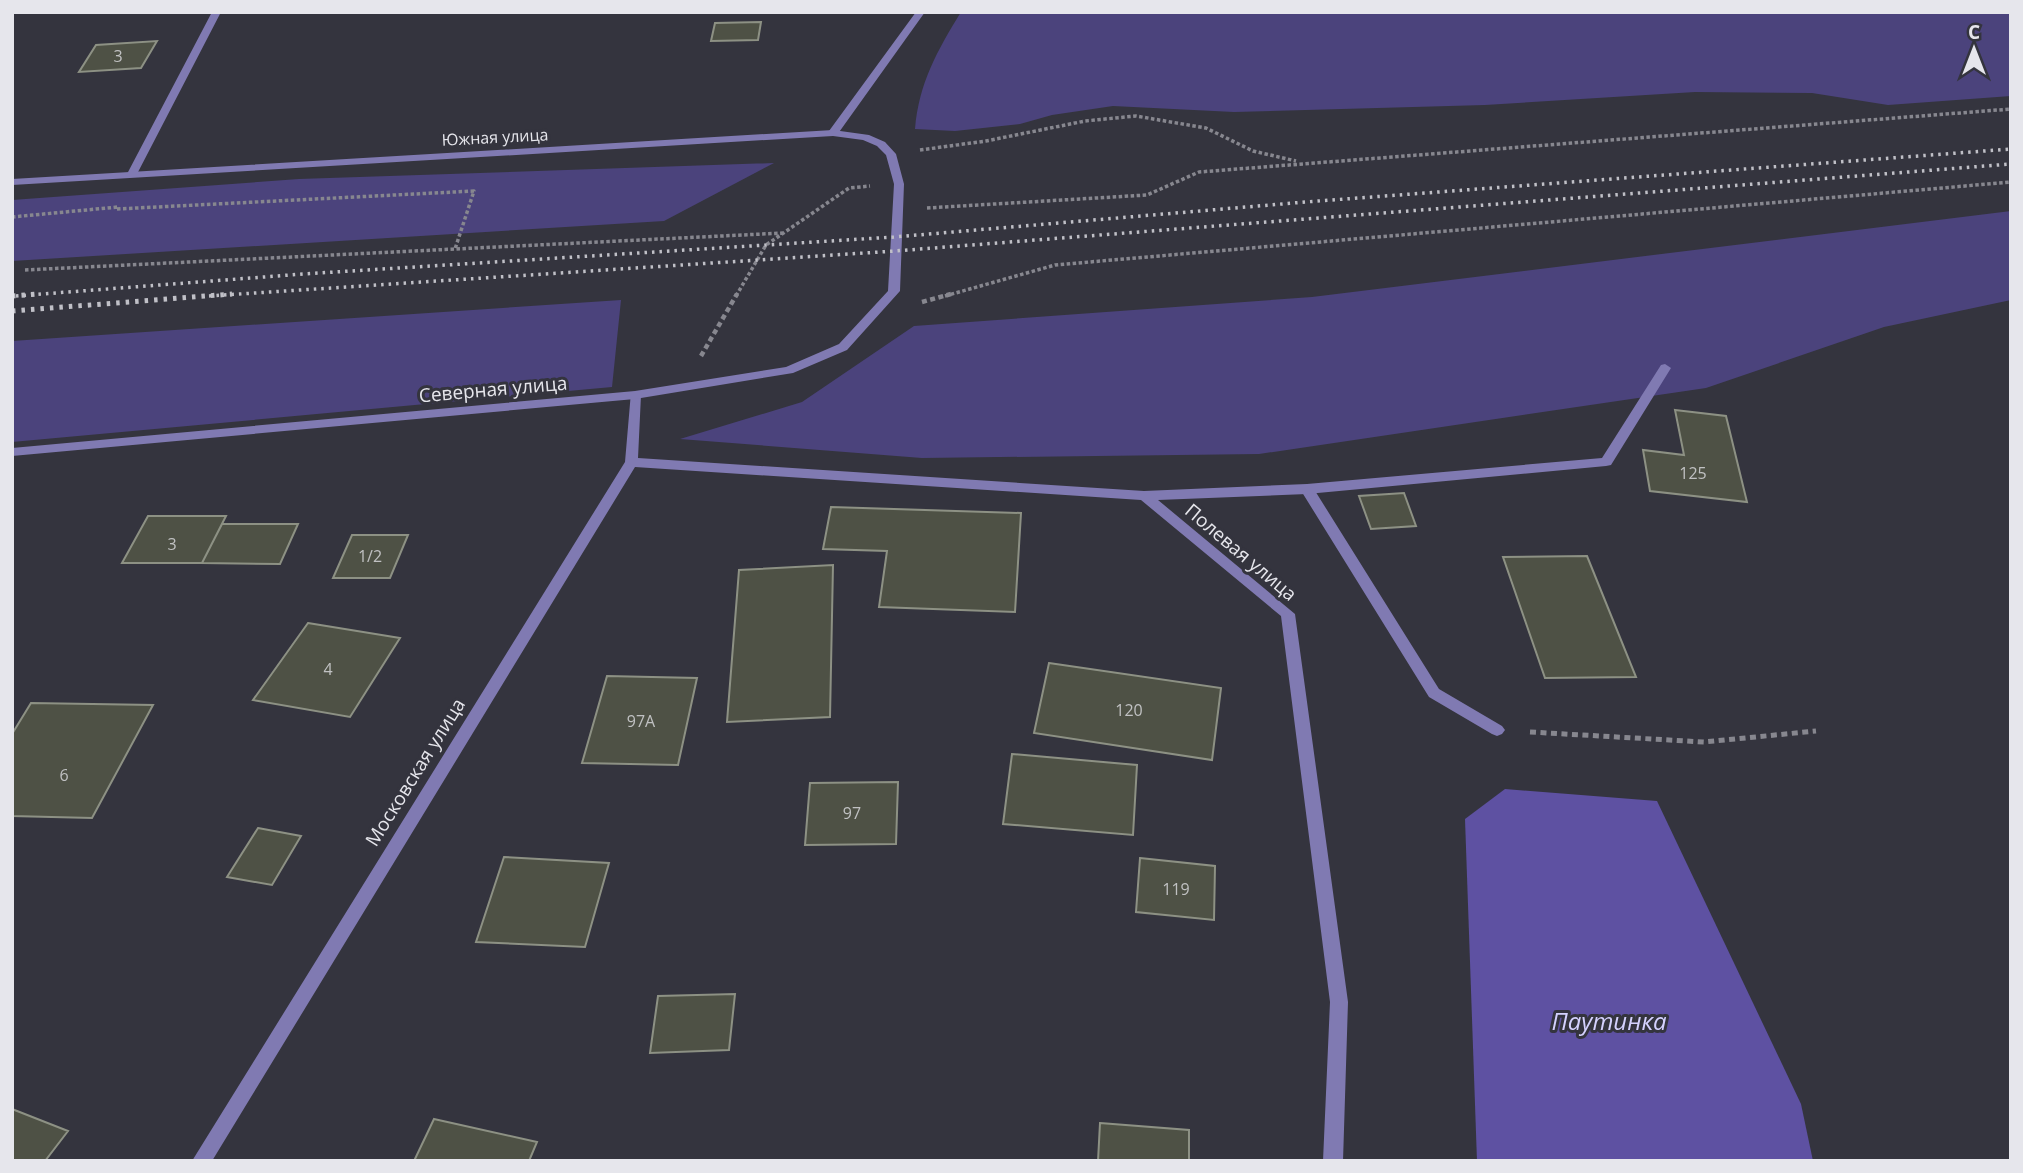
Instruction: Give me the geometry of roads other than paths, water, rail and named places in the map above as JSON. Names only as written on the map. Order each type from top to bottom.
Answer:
[{"type":"street","points":[[132,174],[217,12]]},
{"type":"street","points":[[834,132],[921,12]]},
{"type":"street","name":"Южная улица","points":[[12,182],[834,132],[865,137],[881,144],[891,154],[899,184],[894,237]]},
{"type":"street","name":"Северная улица","points":[[12,452],[635,395],[789,370],[843,346],[894,290],[894,237]]},
{"type":"street","points":[[631,462],[1144,496],[1307,489],[1606,462],[1665,368]]},
{"type":"street","name":"Московская улица","points":[[201,1161],[631,462],[635,395]]},
{"type":"street","points":[[1307,489],[1434,693],[1497,730]]},
{"type":"street","name":"Полевая улица","points":[[1144,496],[1288,614],[1339,1002],[1333,1161]]},
{"type":"water","name":"Паутинка","points":[[1505,789],[1657,801],[1801,1104],[1813,1161],[1477,1161],[1465,819]]},
{"type":"railway","points":[[16,296],[303,274],[894,237],[1305,202],[2011,149]]},
{"type":"railway","points":[[209,296],[895,251],[2011,164]]},
{"type":"railway","points":[[12,296],[39,294]]},
{"type":"railway","points":[[12,311],[232,294]]}]
